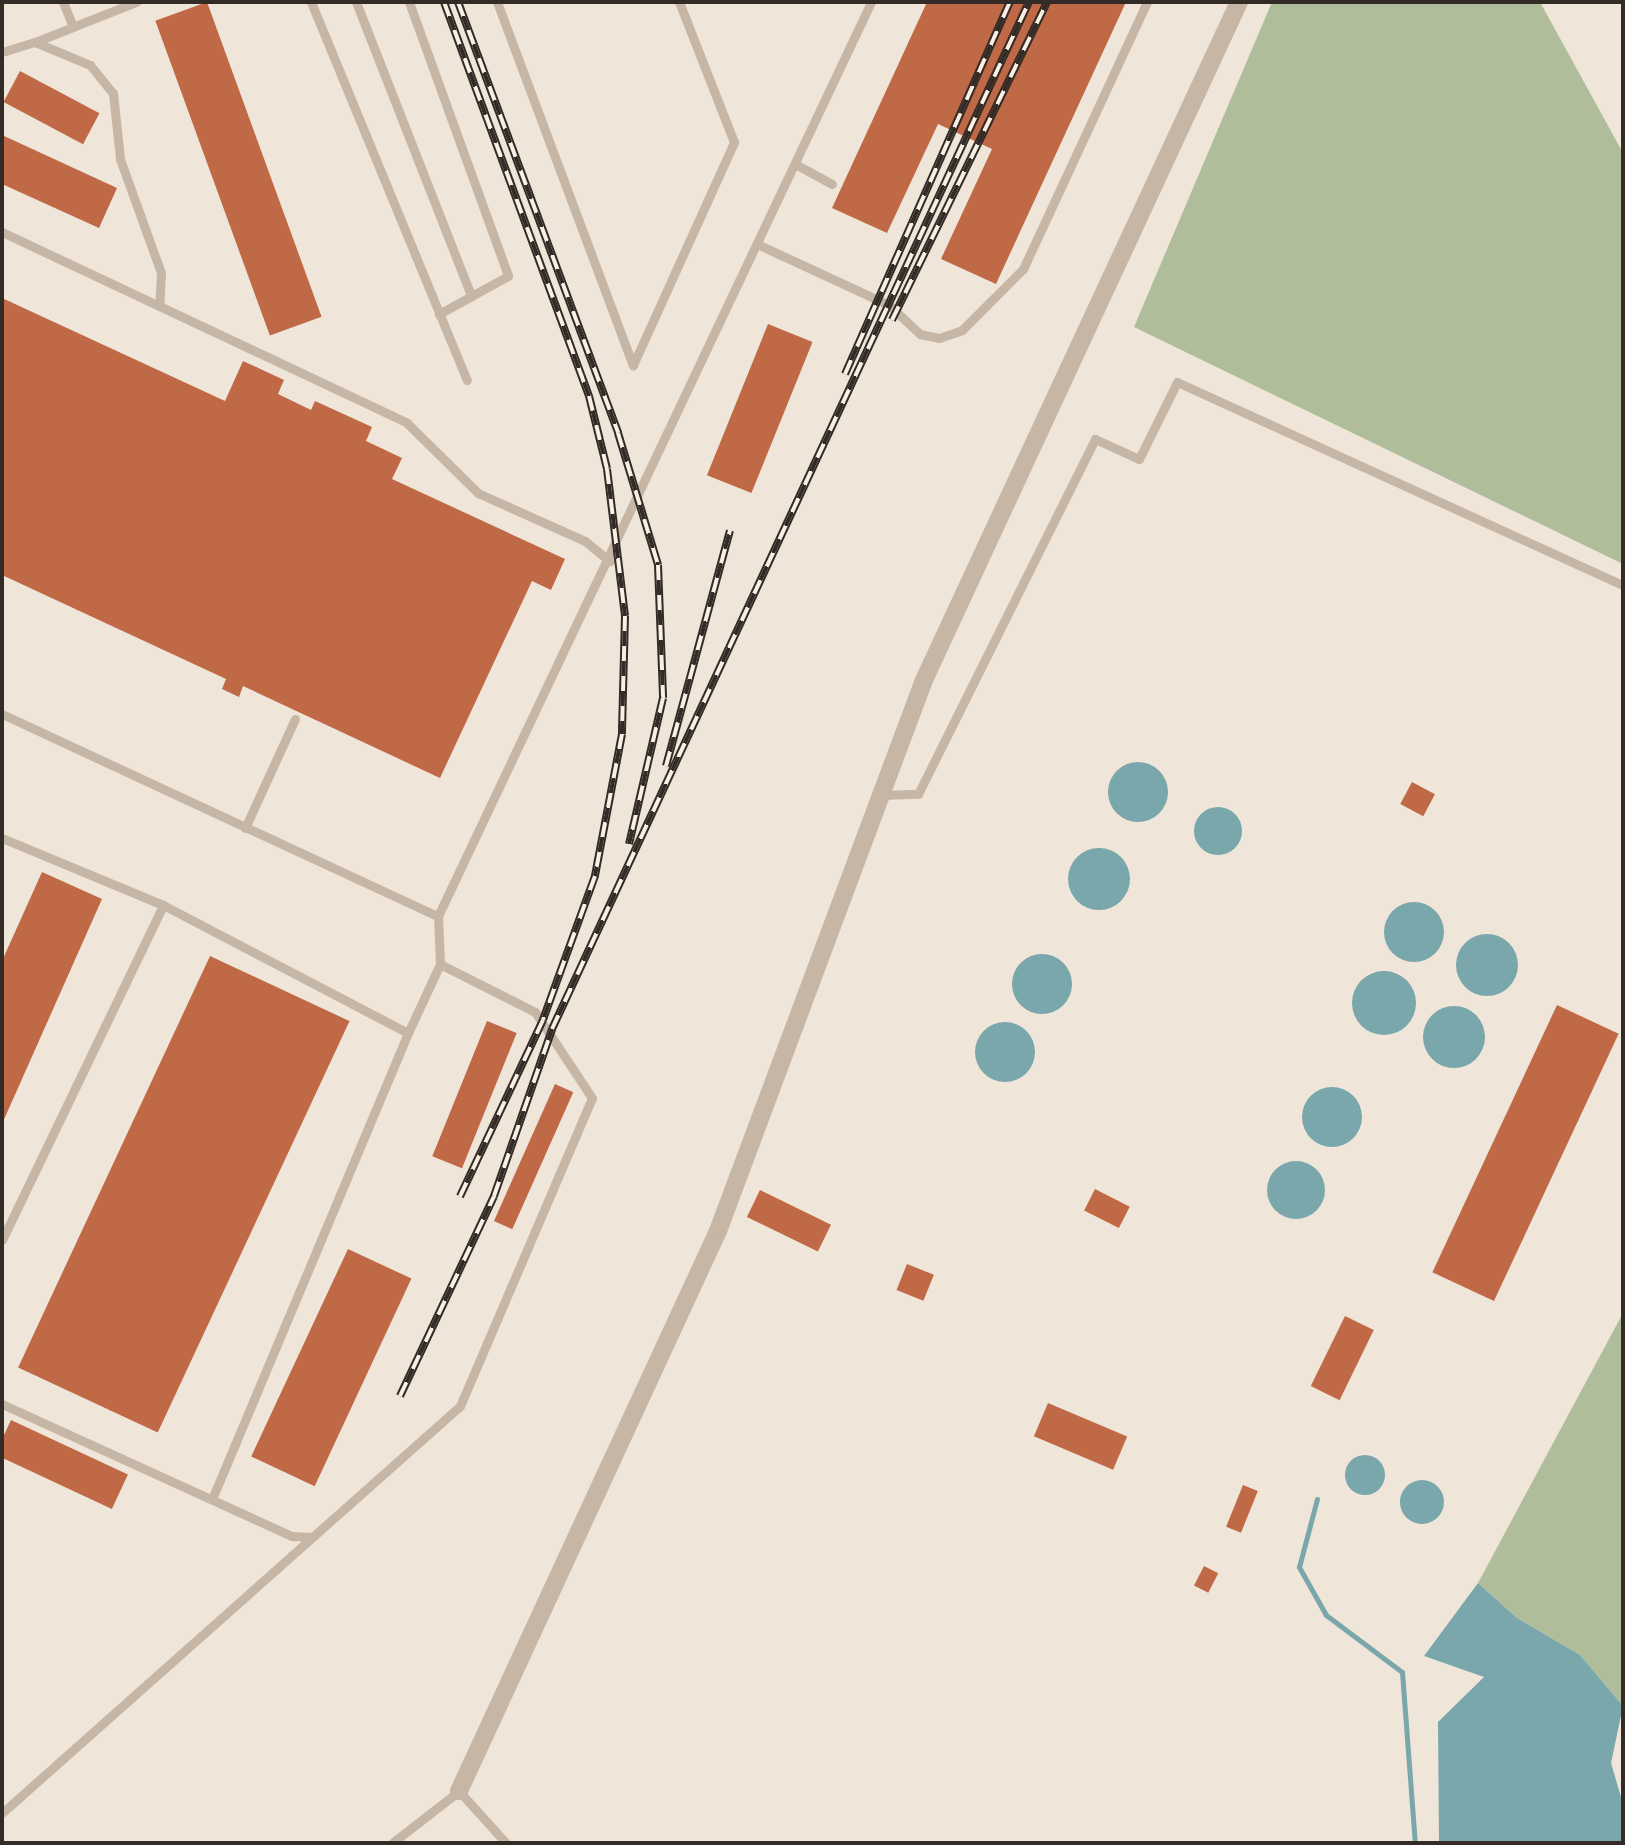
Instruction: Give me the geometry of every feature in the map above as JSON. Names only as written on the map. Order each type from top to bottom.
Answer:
[{"type":"street","points":[[459,1791],[724,1216],[878,795],[924,680],[1239,2]]},
{"type":"lane","points":[[63,2],[73,27]]},
{"type":"lane","points":[[311,2],[467,380]]},
{"type":"lane","points":[[356,2],[471,296]]},
{"type":"lane","points":[[409,2],[508,276],[439,314]]},
{"type":"lane","points":[[497,2],[633,365],[734,142],[679,2]]},
{"type":"lane","points":[[212,1499],[440,964],[438,916],[610,561],[871,2]]},
{"type":"lane","points":[[757,244],[889,305],[920,334],[939,338],[962,330],[1023,269],[1147,2]]},
{"type":"lane","points":[[2,52],[137,3]]},
{"type":"lane","points":[[35,42],[90,65],[113,93],[120,159],[161,273],[159,306]]},
{"type":"lane","points":[[795,164],[832,184]]},
{"type":"lane","points":[[2,232],[407,423],[478,493],[585,541],[610,561]]},
{"type":"lane","points":[[878,795],[918,794],[1095,439],[1139,459],[1177,382],[1623,585]]},
{"type":"lane","points":[[2,714],[438,916]]},
{"type":"lane","points":[[245,828],[295,719]]},
{"type":"lane","points":[[2,838],[163,905],[408,1033]]},
{"type":"lane","points":[[2,1240],[163,905]]},
{"type":"lane","points":[[2,1813],[460,1406],[592,1098],[535,1012],[440,964]]},
{"type":"lane","points":[[2,1404],[212,1499],[312,1537]]},
{"type":"lane","points":[[392,1843],[459,1791],[506,1843]]},
{"type":"green space","points":[[1272,2],[1540,2],[1623,153],[1623,564],[1134,327]]},
{"type":"green space","points":[[1623,1313],[1623,1706],[1580,1655],[1517,1618],[1478,1583]]},
{"type":"water","points":[[1138,762],[1149,764],[1159,771],[1166,781],[1166,803],[1159,813],[1149,820],[1138,822],[1127,820],[1117,813],[1110,803],[1108,792],[1110,781],[1117,771],[1127,764]]},
{"type":"water","points":[[1218,807],[1235,814],[1242,831],[1235,848],[1218,855],[1201,848],[1194,831],[1201,814]]},
{"type":"water","points":[[1099,848],[1121,857],[1130,879],[1121,901],[1099,910],[1077,901],[1068,879],[1077,857]]},
{"type":"water","points":[[1414,902],[1435,911],[1444,932],[1435,953],[1414,962],[1393,953],[1384,932],[1393,911]]},
{"type":"water","points":[[1481,934],[1493,934],[1509,943],[1516,953],[1516,977],[1509,987],[1493,996],[1481,996],[1461,982],[1456,971],[1456,959],[1470,939]]},
{"type":"water","points":[[1042,954],[1053,956],[1063,963],[1070,973],[1070,995],[1063,1005],[1053,1012],[1042,1014],[1031,1012],[1021,1005],[1014,995],[1012,984],[1014,973],[1021,963],[1031,956]]},
{"type":"water","points":[[1384,971],[1402,977],[1410,985],[1416,1003],[1410,1021],[1402,1029],[1384,1035],[1366,1029],[1358,1021],[1352,1003],[1358,985],[1366,977]]},
{"type":"water","points":[[1454,1006],[1466,1008],[1476,1015],[1483,1025],[1483,1049],[1476,1059],[1466,1066],[1454,1068],[1442,1066],[1432,1059],[1425,1049],[1423,1037],[1425,1025],[1432,1015],[1442,1008]]},
{"type":"water","points":[[1005,1022],[1017,1024],[1026,1031],[1033,1040],[1033,1064],[1026,1073],[1017,1080],[1005,1082],[993,1080],[984,1073],[977,1064],[975,1052],[977,1040],[984,1031],[993,1024]]},
{"type":"water","points":[[1332,1087],[1344,1089],[1353,1096],[1360,1105],[1360,1129],[1353,1138],[1344,1145],[1332,1147],[1320,1145],[1311,1138],[1304,1129],[1302,1117],[1304,1105],[1311,1096],[1320,1089]]},
{"type":"water","points":[[1296,1161],[1307,1163],[1316,1170],[1323,1179],[1323,1201],[1316,1210],[1307,1217],[1296,1219],[1285,1217],[1276,1210],[1269,1201],[1267,1190],[1269,1179],[1276,1170],[1285,1163]]},
{"type":"water","points":[[1365,1455],[1379,1461],[1385,1475],[1379,1489],[1365,1495],[1351,1489],[1345,1475],[1351,1461]]},
{"type":"water","points":[[1422,1480],[1438,1486],[1444,1502],[1438,1518],[1422,1524],[1406,1518],[1400,1502],[1406,1486]]},
{"type":"water","points":[[1478,1583],[1517,1618],[1580,1655],[1623,1706],[1611,1763],[1623,1804],[1623,1843],[1439,1843],[1438,1722],[1484,1677],[1424,1656]]},
{"type":"building","points":[[207,2],[322,317],[270,336],[155,21]]},
{"type":"building","points":[[927,2],[1126,2],[996,284],[941,259],[992,149],[938,124],[887,233],[832,208]]},
{"type":"building","points":[[20,71],[99,113],[83,144],[4,102]]},
{"type":"building","points":[[2,135],[117,188],[99,228],[2,184]]},
{"type":"building","points":[[2,298],[225,401],[243,361],[284,380],[278,394],[311,410],[315,401],[372,427],[366,441],[402,458],[392,479],[565,559],[551,590],[532,581],[440,778],[243,686],[239,697],[222,689],[226,679],[2,575]]},
{"type":"building","points":[[768,324],[813,342],[751,493],[707,475]]},
{"type":"building","points":[[1412,782],[1435,794],[1423,816],[1400,804]]},
{"type":"building","points":[[42,872],[102,899],[2,1124],[2,961]]},
{"type":"building","points":[[210,956],[350,1021],[158,1433],[18,1367]]},
{"type":"building","points":[[1557,1005],[1619,1034],[1494,1301],[1432,1272]]},
{"type":"building","points":[[487,1021],[517,1033],[462,1168],[432,1156]]},
{"type":"building","points":[[555,1084],[573,1092],[512,1229],[494,1221]]},
{"type":"building","points":[[1095,1189],[1130,1207],[1119,1228],[1084,1210]]},
{"type":"building","points":[[760,1190],[831,1225],[818,1252],[747,1217]]},
{"type":"building","points":[[348,1249],[411,1279],[315,1486],[251,1457]]},
{"type":"building","points":[[907,1264],[934,1275],[923,1301],[897,1290]]},
{"type":"building","points":[[1345,1316],[1374,1330],[1340,1400],[1311,1386]]},
{"type":"building","points":[[1048,1403],[1127,1437],[1113,1470],[1034,1436]]},
{"type":"building","points":[[11,1420],[128,1475],[112,1509],[2,1458],[2,1439]]},
{"type":"building","points":[[1243,1485],[1258,1491],[1241,1533],[1226,1527]]},
{"type":"building","points":[[1204,1566],[1218,1573],[1208,1593],[1194,1586]]},
{"type":"waterway","points":[[1317,1499],[1299,1567],[1326,1615],[1402,1672],[1415,1843]]},
{"type":"railway","points":[[444,2],[589,396],[607,469],[625,616],[622,734],[595,876],[543,1020],[460,1196]]},
{"type":"railway","points":[[458,2],[618,433],[658,565],[663,698],[629,844]]},
{"type":"railway","points":[[845,374],[1010,2]]},
{"type":"railway","points":[[400,1396],[494,1196],[552,1029],[1029,2]]},
{"type":"railway","points":[[892,320],[1047,2]]},
{"type":"railway","points":[[666,766],[730,531]]}]
